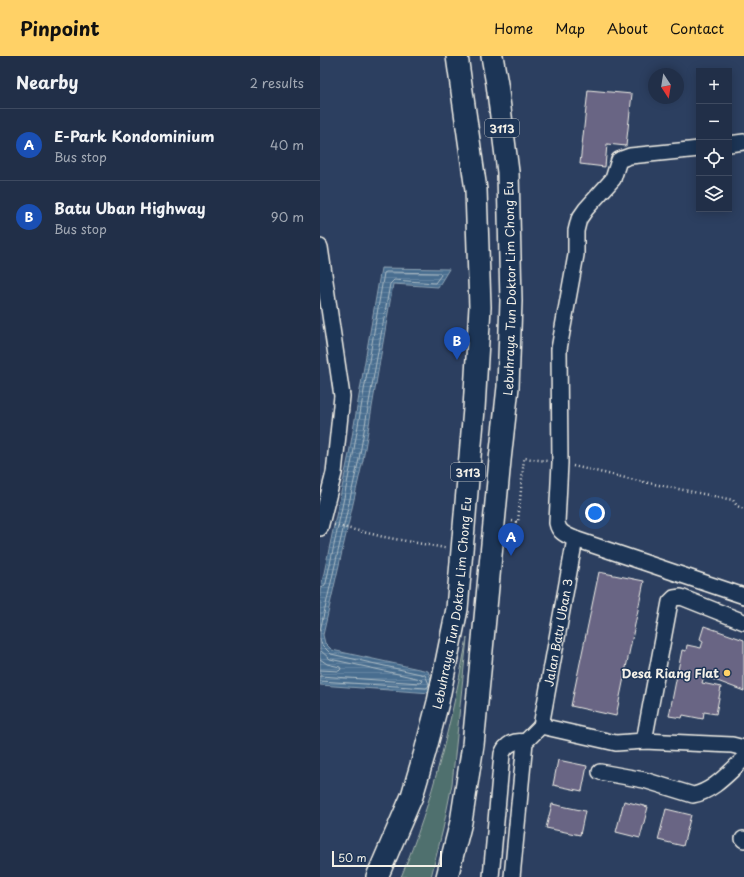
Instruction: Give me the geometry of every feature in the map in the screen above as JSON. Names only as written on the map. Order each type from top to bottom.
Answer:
[{"type":"highway","name":"Lebuhraya Tun Doktor Lim Chong Eu","points":[[377,877],[412,796],[438,702],[457,609],[474,409],[480,307],[476,190],[457,56]]},
{"type":"highway","name":"Lebuhraya Tun Doktor Lim Chong Eu","points":[[447,877],[461,822],[473,745],[508,387],[511,301],[508,172],[492,56]]},
{"type":"street","points":[[497,84],[502,56]]},
{"type":"street","points":[[732,144],[744,142]]},
{"type":"street","points":[[696,149],[630,156],[619,160],[613,179],[586,208],[579,219],[576,231],[576,255],[559,349],[560,463],[557,523],[561,533],[575,539],[744,596]]},
{"type":"street","points":[[320,247],[342,396],[334,473],[325,526]]},
{"type":"street","name":"Jalan Batu Uban 3","points":[[541,726],[575,539]]},
{"type":"street","points":[[644,741],[670,602],[674,598],[681,597],[744,622]]},
{"type":"street","points":[[512,877],[525,742],[541,726],[616,743],[644,741],[732,744],[744,748]]},
{"type":"street","points":[[491,877],[502,754],[504,748],[510,743],[518,740],[525,742]]},
{"type":"street","points":[[600,772],[644,780],[693,795],[709,789],[744,759]]},
{"type":"path","points":[[513,516],[512,521],[518,522],[524,458],[540,460]]},
{"type":"path","points":[[560,463],[733,500],[737,506],[744,509]]},
{"type":"path","points":[[325,526],[354,530],[446,549],[447,542]]},
{"type":"green space","points":[[467,638],[452,784],[431,877],[401,877],[423,819],[432,789],[455,699]]},
{"type":"water","points":[[381,268],[449,269],[438,287],[393,284],[363,460],[323,635],[325,643],[332,650],[428,671],[433,684],[431,693],[320,685],[320,592],[349,454]]},
{"type":"building","points":[[588,90],[632,94],[626,146],[607,144],[605,167],[580,164]]},
{"type":"building","points":[[599,572],[644,581],[616,716],[571,706]]},
{"type":"building","name":"Desa Riang Flat","points":[[704,626],[744,640],[744,691],[712,679],[714,675],[705,672],[702,683],[721,687],[716,714],[704,712],[703,719],[683,715],[682,718],[669,716],[682,650],[686,651],[687,645],[701,648],[703,641],[700,639]]},
{"type":"building","points":[[558,760],[587,766],[582,791],[553,785]]},
{"type":"building","points":[[624,801],[648,807],[640,838],[616,832]]},
{"type":"building","points":[[552,804],[585,811],[580,835],[546,828]]},
{"type":"building","points":[[666,809],[691,815],[683,846],[658,840]]},
{"type":"place","name":"Batu Uban Highway","points":[[457,360]]},
{"type":"place","name":"E-Park Kondominium","points":[[511,556]]},
{"type":"place","name":"Desa Riang Flat","points":[[727,673]]}]
